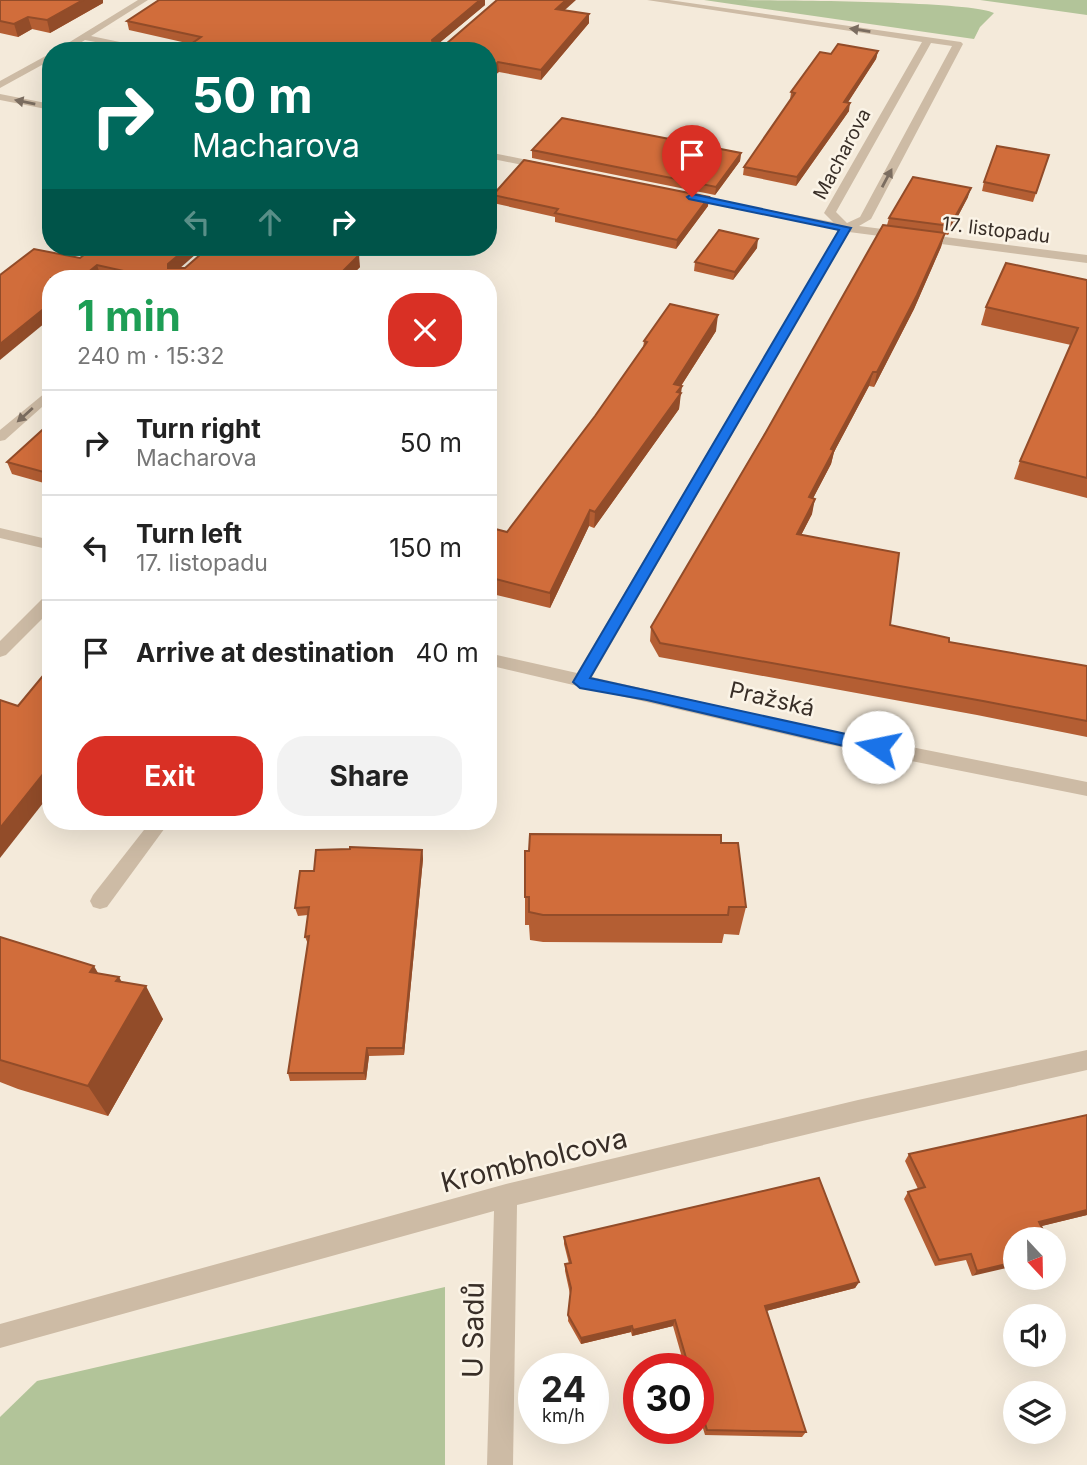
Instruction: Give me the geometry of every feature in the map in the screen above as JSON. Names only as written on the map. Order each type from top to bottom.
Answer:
[{"type":"street","points":[[75,42],[144,0]]},
{"type":"street","points":[[651,0],[958,44],[865,219],[846,228]]},
{"type":"street","points":[[83,37],[110,42]]},
{"type":"street","name":"Macharova","points":[[580,682],[846,228],[830,213],[928,40]]},
{"type":"street","points":[[0,85],[42,61]]},
{"type":"street","points":[[0,97],[42,105]]},
{"type":"street","points":[[497,157],[554,169]]},
{"type":"street","name":"17. listopadu","points":[[674,193],[846,228],[1087,259]]},
{"type":"street","points":[[0,437],[42,400]]},
{"type":"street","points":[[0,533],[42,543]]},
{"type":"street","points":[[0,651],[42,609]]},
{"type":"street","name":"Pražská","points":[[497,661],[826,737],[1087,789]]},
{"type":"street","points":[[100,901],[154,830]]},
{"type":"street","name":"Krombholcova","points":[[0,1336],[506,1196],[845,1114],[1087,1060]]},
{"type":"street","name":"U Sadů","points":[[500,1465],[506,1196]]},
{"type":"green space","points":[[704,0],[904,3],[945,5],[994,13],[980,27],[974,39]]},
{"type":"green space","points":[[980,0],[1087,0],[1087,15]]},
{"type":"green space","points":[[445,1287],[445,1465],[0,1465],[0,1417],[37,1381]]},
{"type":"building","points":[[0,0],[83,0],[47,20],[28,17],[14,24],[0,21]]},
{"type":"building","points":[[159,0],[480,0],[432,42],[194,42],[201,37],[127,21]]},
{"type":"building","points":[[497,0],[566,0],[556,9],[589,14],[541,70],[498,62],[497,42],[448,42]]},
{"type":"building","points":[[838,44],[878,51],[844,102],[850,103],[797,177],[744,167],[795,93],[791,92],[820,52],[831,54]]},
{"type":"building","points":[[562,118],[741,153],[716,187],[532,150]]},
{"type":"building","points":[[997,146],[1049,155],[1036,193],[984,182]]},
{"type":"building","points":[[524,160],[709,197],[677,240],[555,213],[558,209],[497,196],[497,190]]},
{"type":"building","points":[[913,177],[971,188],[950,226],[889,218]]},
{"type":"building","points":[[883,225],[945,233],[877,372],[873,372],[831,449],[834,450],[809,497],[815,499],[797,534],[899,553],[890,625],[949,638],[949,642],[1087,666],[1087,721],[660,643],[651,627],[766,432]]},
{"type":"building","points":[[719,230],[758,239],[735,272],[695,262]]},
{"type":"building","points":[[34,249],[42,251],[42,256],[177,256],[168,264],[168,268],[185,268],[199,256],[358,256],[344,270],[119,270],[97,265],[91,270],[42,270],[42,310],[0,344],[0,275]]},
{"type":"building","points":[[1006,263],[1087,280],[1087,478],[1020,461],[1078,328],[986,307]]},
{"type":"building","points":[[670,304],[718,315],[674,384],[682,386],[677,392],[681,393],[595,512],[590,510],[550,593],[497,579],[497,529],[507,532],[595,416],[647,342],[644,341]]},
{"type":"building","points":[[42,430],[42,472],[7,462]]},
{"type":"building","points":[[42,677],[42,775],[0,828],[0,700],[18,706]]},
{"type":"building","points":[[530,834],[721,835],[721,843],[738,843],[746,907],[729,907],[728,915],[543,915],[529,912],[529,897],[525,897],[525,851],[529,851]]},
{"type":"building","points":[[350,847],[422,850],[403,1048],[367,1048],[364,1073],[288,1073],[309,936],[305,937],[309,907],[295,908],[300,871],[314,871],[316,850]]},
{"type":"building","points":[[0,937],[94,966],[90,972],[119,977],[116,981],[146,986],[88,1086],[0,1060]]},
{"type":"building","points":[[1087,1115],[1087,1210],[1039,1222],[1042,1227],[1003,1227],[1003,1265],[977,1271],[971,1254],[939,1260],[908,1192],[925,1187],[909,1154]]},
{"type":"building","points":[[819,1178],[859,1282],[765,1306],[806,1432],[714,1430],[714,1353],[685,1353],[675,1320],[633,1330],[632,1326],[581,1338],[568,1315],[571,1288],[565,1264],[571,1263],[564,1237]]},
{"type":"route","points":[[692,197],[846,228],[580,682],[878,747]]}]
